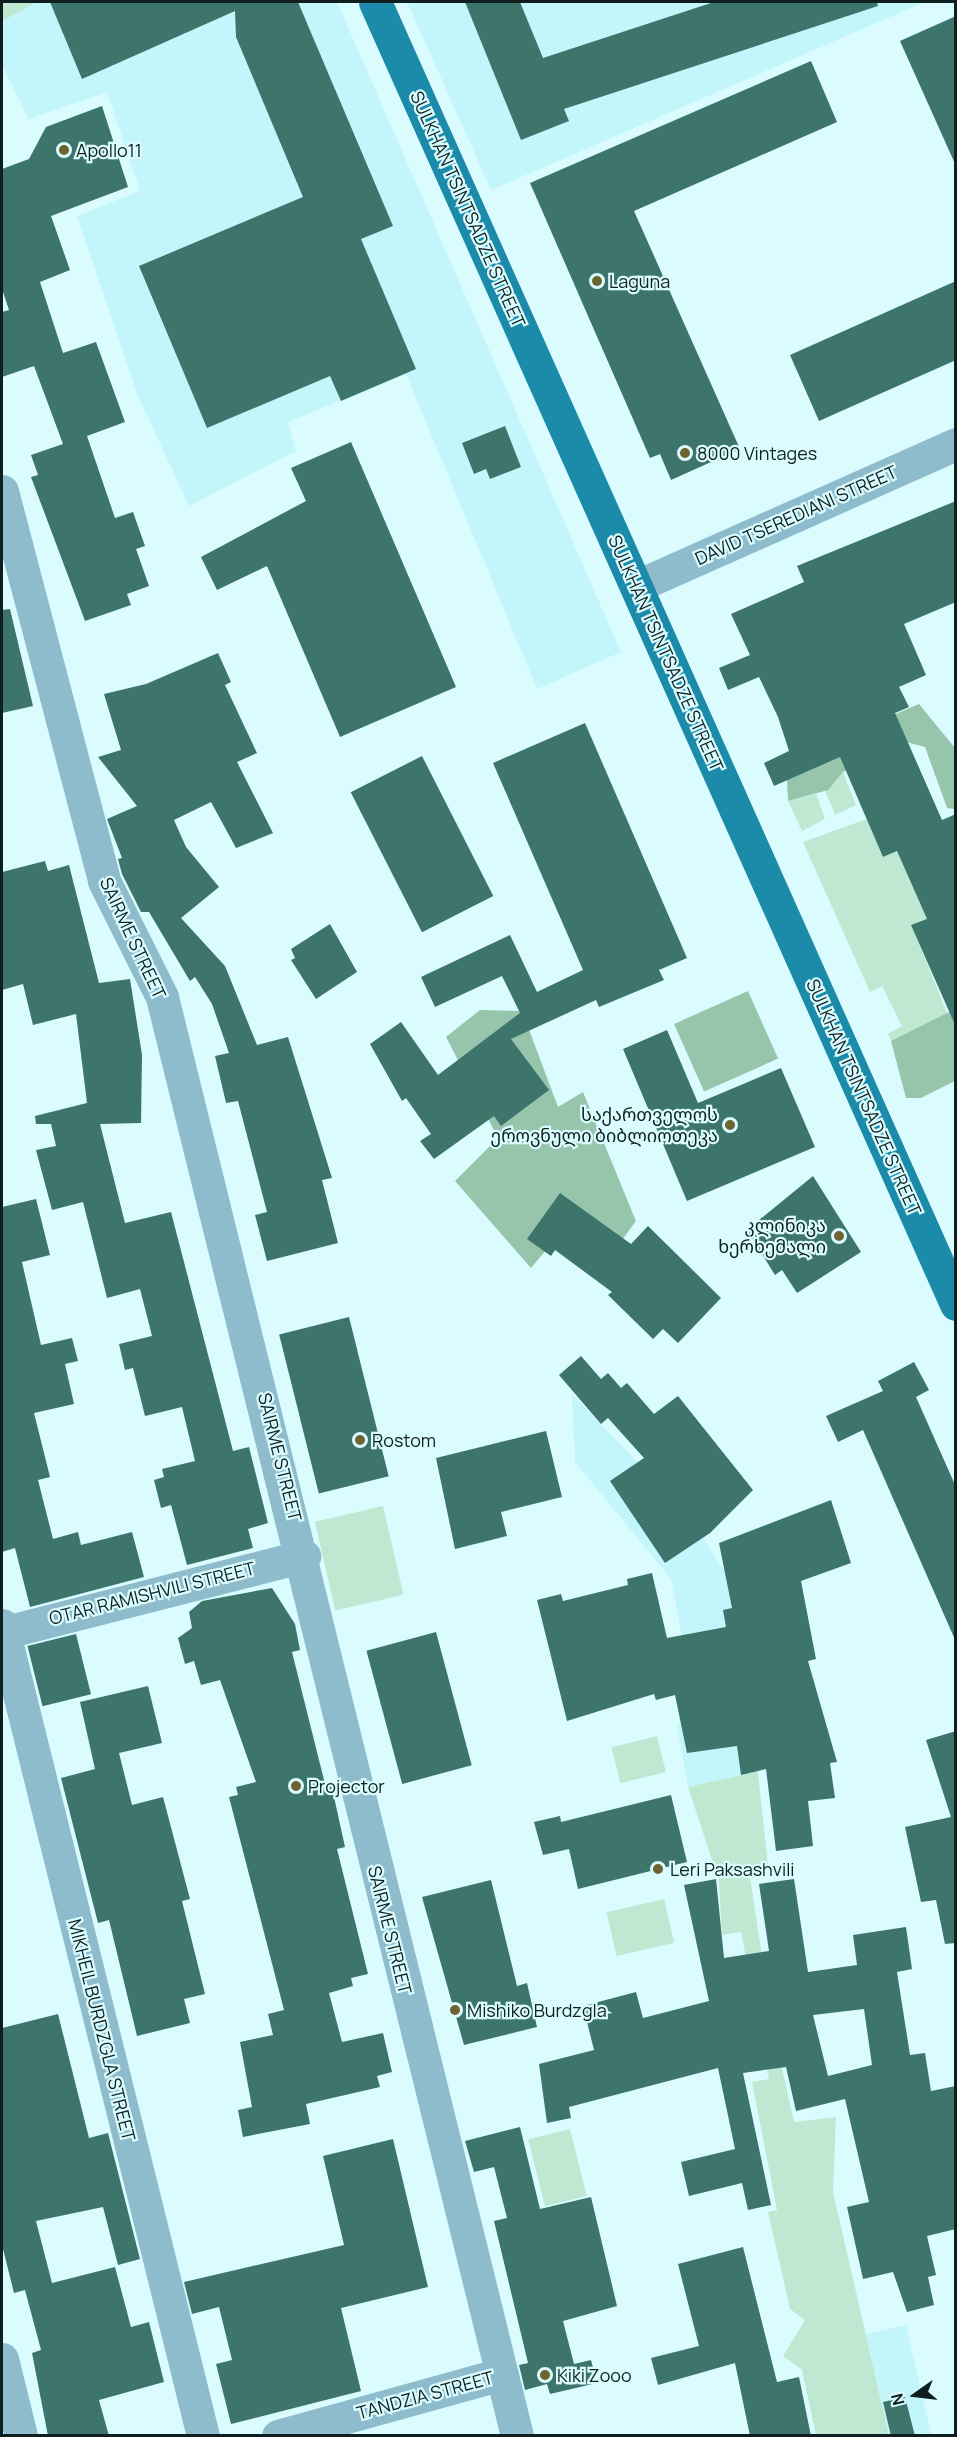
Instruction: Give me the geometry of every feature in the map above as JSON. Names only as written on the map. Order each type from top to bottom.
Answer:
[{"type":"main road","name":"SULKHAN TSINTSADZE STREET","points":[[375,2],[956,1304]]},
{"type":"street","name":"DAVID TSEREDIANI STREET","points":[[637,586],[956,444]]},
{"type":"street","name":"SAIRME STREET","points":[[2,491],[104,880],[162,997],[304,1556],[383,1907],[517,2436]]},
{"type":"street","name":"OTAR RAMISHVILI STREET","points":[[2,1630],[304,1556]]},
{"type":"street","name":"MIKHEIL BURDZGLA STREET","points":[[2,1630],[203,2436]]},
{"type":"street","points":[[2,2359],[21,2436]]},
{"type":"street","name":"TANDZIA STREET","points":[[278,2436],[502,2374]]},
{"type":"shaded area","points":[[2,2],[337,2],[621,652],[537,689],[406,374],[288,422],[296,451],[189,506],[138,396],[77,216],[140,191],[107,92],[29,119],[2,65]]},
{"type":"shaded area","points":[[407,2],[925,2],[491,190]]},
{"type":"shaded area","points":[[572,1395],[685,1510],[731,1581],[742,1775],[688,1787],[677,1727],[695,1707],[671,1579],[575,1462]]},
{"type":"shaded area","points":[[906,2325],[931,2435],[890,2436],[866,2334]]},
{"type":"green space","points":[[2,2],[37,2],[2,21]]},
{"type":"green space","points":[[919,704],[955,748],[955,809],[947,808],[925,747],[906,742],[843,772],[828,790],[788,801],[787,780],[821,765],[814,749]]},
{"type":"green space","points":[[843,772],[856,805],[835,815],[825,791]]},
{"type":"green space","points":[[816,794],[825,819],[802,831],[788,801]]},
{"type":"green space","points":[[867,819],[883,857],[897,851],[927,919],[912,926],[947,1013],[891,1041],[888,1034],[902,1026],[882,986],[870,992],[803,842]]},
{"type":"green space","points":[[748,991],[778,1059],[704,1092],[674,1024]]},
{"type":"green space","points":[[955,1009],[955,1081],[921,1098],[906,1098],[891,1041]]},
{"type":"green space","points":[[480,1010],[522,1011],[558,1107],[583,1092],[636,1221],[622,1240],[579,1211],[531,1268],[455,1181],[498,1138],[446,1037]]},
{"type":"green space","points":[[383,1506],[403,1595],[335,1610],[315,1522]]},
{"type":"green space","points":[[750,1702],[768,1865],[749,1871],[773,2028],[794,2122],[836,2117],[833,2192],[889,2435],[816,2435],[802,2370],[783,2356],[805,2320],[790,2309],[768,2212],[777,2210],[752,2082],[769,2079],[741,1932],[722,1935],[719,1881],[688,1787],[742,1775]]},
{"type":"green space","points":[[657,1736],[666,1772],[620,1783],[611,1747]]},
{"type":"green space","points":[[664,1899],[674,1943],[617,1956],[607,1912]]},
{"type":"green space","points":[[570,2129],[587,2196],[545,2206],[528,2139]]},
{"type":"building","points":[[50,2],[298,2],[393,226],[361,239],[416,369],[341,401],[330,376],[207,428],[139,266],[303,197],[236,37],[235,11],[82,79]]},
{"type":"building","points":[[465,2],[520,2],[543,58],[714,2],[877,2],[878,6],[564,109],[569,121],[521,140]]},
{"type":"building","points":[[956,16],[956,166],[900,41]]},
{"type":"building","points":[[811,61],[837,122],[634,211],[740,449],[671,480],[660,454],[650,458],[530,183]]},
{"type":"building","points":[[102,106],[128,187],[51,216],[70,270],[40,282],[63,353],[96,342],[125,422],[87,436],[115,518],[133,512],[145,546],[136,549],[149,586],[127,594],[131,605],[85,621],[31,477],[38,475],[31,455],[63,444],[34,366],[2,377],[2,312],[9,310],[2,289],[2,169],[29,159],[46,127]]},
{"type":"building","points":[[956,281],[956,360],[819,421],[790,355]]},
{"type":"building","points":[[505,426],[521,467],[490,479],[486,469],[474,474],[462,443]]},
{"type":"building","points":[[351,442],[456,687],[340,737],[267,566],[217,590],[201,557],[306,501],[291,468]]},
{"type":"building","points":[[956,501],[956,602],[904,624],[926,675],[899,687],[909,707],[895,713],[942,820],[956,814],[956,1027],[911,925],[927,919],[897,851],[883,857],[840,757],[774,786],[764,763],[789,751],[778,717],[759,677],[728,690],[719,668],[750,655],[731,614],[804,582],[797,566]]},
{"type":"building","points":[[10,609],[33,706],[2,713],[2,610]]},
{"type":"building","points":[[218,653],[231,682],[225,685],[257,753],[237,762],[273,833],[236,848],[211,802],[174,820],[186,847],[219,887],[181,918],[225,966],[257,1045],[288,1037],[332,1178],[322,1180],[338,1243],[267,1261],[255,1215],[267,1212],[238,1101],[226,1103],[215,1056],[229,1053],[212,1004],[195,977],[190,981],[149,912],[141,912],[122,874],[118,859],[122,858],[107,819],[137,806],[98,757],[121,750],[104,694],[146,684]]},
{"type":"building","points":[[585,723],[687,958],[659,970],[664,980],[599,1007],[596,1000],[511,1039],[549,1090],[501,1126],[494,1116],[434,1159],[420,1141],[431,1134],[406,1098],[402,1101],[370,1044],[401,1022],[438,1075],[520,1013],[502,976],[435,1007],[421,977],[510,935],[537,992],[583,970],[493,763]]},
{"type":"building","points":[[422,756],[493,896],[422,932],[351,792]]},
{"type":"building","points":[[45,861],[48,871],[69,865],[99,983],[130,979],[142,1055],[141,1123],[100,1124],[125,1223],[171,1212],[233,1451],[249,1447],[268,1523],[248,1529],[253,1548],[187,1565],[171,1505],[161,1508],[154,1480],[164,1477],[162,1469],[195,1461],[182,1407],[145,1416],[133,1368],[125,1370],[119,1344],[152,1336],[140,1289],[107,1298],[83,1202],[52,1210],[36,1150],[56,1146],[51,1124],[36,1124],[35,1116],[87,1103],[76,1014],[33,1025],[23,984],[2,990],[2,872]]},
{"type":"building","points":[[330,924],[357,972],[316,999],[291,960],[295,958],[291,949]]},
{"type":"building","name":"საქართველოს ეროვნული ბიბლიოთეკა","points":[[667,1030],[698,1103],[781,1068],[815,1147],[687,1201],[623,1049]]},
{"type":"building","points":[[813,1176],[861,1252],[797,1293],[782,1270],[775,1275],[747,1230]]},
{"type":"building","points":[[560,1193],[631,1244],[648,1226],[721,1298],[678,1343],[663,1329],[653,1339],[608,1295],[612,1292],[555,1250],[551,1256],[527,1239]]},
{"type":"building","points":[[36,1199],[50,1255],[22,1262],[41,1345],[72,1338],[78,1361],[65,1364],[74,1404],[34,1413],[50,1477],[38,1480],[53,1539],[78,1532],[81,1545],[132,1532],[144,1577],[30,1607],[15,1548],[2,1552],[2,1207]]},
{"type":"building","points":[[349,1317],[389,1476],[319,1494],[279,1334]]},
{"type":"building","points":[[581,1356],[601,1379],[608,1373],[621,1388],[627,1383],[654,1414],[678,1396],[753,1490],[710,1533],[665,1563],[610,1481],[644,1458],[608,1418],[601,1424],[559,1375]]},
{"type":"building","points":[[914,1362],[929,1390],[916,1397],[956,1487],[956,1642],[863,1430],[838,1442],[826,1416],[883,1391],[878,1381]]},
{"type":"building","points":[[546,1431],[562,1497],[501,1512],[507,1536],[455,1549],[436,1458]]},
{"type":"building","points":[[831,1500],[851,1563],[801,1581],[816,1659],[808,1661],[837,1762],[830,1763],[835,1798],[808,1801],[813,1846],[776,1851],[766,1769],[741,1775],[737,1746],[687,1753],[675,1695],[656,1700],[654,1694],[567,1721],[537,1600],[561,1594],[563,1601],[628,1585],[627,1579],[652,1573],[667,1638],[726,1627],[723,1610],[732,1608],[719,1543]]},
{"type":"building","points":[[272,1588],[295,1624],[300,1650],[292,1652],[325,1784],[331,1783],[345,1847],[337,1849],[368,1974],[351,1978],[353,1986],[329,1993],[342,2042],[383,2033],[392,2072],[377,2076],[380,2087],[306,2104],[310,2124],[243,2137],[238,2110],[252,2107],[240,2042],[273,2035],[268,2014],[284,2010],[229,1797],[238,1795],[236,1787],[256,1782],[220,1680],[201,1685],[194,1661],[185,1664],[178,1638],[192,1628],[189,1612],[202,1601]]},
{"type":"building","points":[[436,1632],[472,1765],[402,1784],[366,1651]]},
{"type":"building","points":[[76,1634],[91,1694],[42,1706],[27,1646]]},
{"type":"building","points":[[148,1686],[162,1743],[119,1753],[132,1805],[163,1797],[190,1899],[182,1901],[205,1994],[184,1999],[190,2023],[137,2036],[109,1920],[98,1923],[61,1778],[95,1769],[80,1702]]},
{"type":"building","points":[[956,1731],[956,1943],[945,1944],[936,1900],[921,1902],[905,1827],[951,1817],[926,1740]]},
{"type":"building","points":[[671,1795],[687,1862],[578,1889],[569,1849],[543,1855],[534,1822],[560,1816],[561,1822]]},
{"type":"building","points":[[716,1879],[724,1958],[769,1951],[759,1884],[794,1879],[808,1972],[857,1965],[853,1935],[906,1927],[912,1969],[897,1972],[910,2055],[925,2053],[931,2091],[956,2086],[956,2229],[927,2236],[936,2275],[928,2277],[934,2305],[907,2312],[893,2272],[863,2279],[847,2207],[869,2202],[845,2099],[796,2111],[786,2067],[743,2073],[771,2205],[748,2210],[742,2183],[689,2196],[681,2162],[735,2149],[718,2068],[569,2107],[571,2118],[547,2123],[539,2064],[594,2050],[583,2006],[636,1992],[643,2018],[709,2001],[684,1885]],"holes":[[[864,2009],[872,2065],[828,2076],[813,2015]]]},
{"type":"building","points":[[491,1880],[517,1986],[527,1983],[537,2027],[464,2045],[422,1897]]},
{"type":"building","points":[[58,2014],[89,2138],[108,2133],[140,2259],[118,2265],[103,2207],[36,2221],[52,2283],[115,2267],[131,2327],[149,2322],[164,2382],[99,2400],[109,2436],[48,2436],[32,2353],[41,2350],[25,2290],[14,2293],[2,2245],[2,2028]]},
{"type":"building","points":[[520,2127],[540,2209],[591,2197],[617,2306],[563,2321],[574,2364],[591,2360],[597,2383],[550,2394],[547,2384],[525,2390],[519,2365],[528,2363],[494,2221],[507,2218],[494,2167],[474,2172],[465,2141]]},
{"type":"building","points":[[393,2139],[428,2287],[341,2308],[361,2391],[231,2424],[216,2364],[232,2360],[219,2307],[192,2314],[184,2282],[344,2245],[323,2156]]},
{"type":"building","points":[[743,2247],[777,2382],[799,2377],[811,2436],[750,2436],[735,2363],[658,2385],[651,2358],[699,2346],[678,2264]]},
{"type":"building","points":[[905,2397],[915,2436],[891,2436],[883,2402]]},
{"type":"place","name":"Apollo11","points":[[64,150]]},
{"type":"place","name":"Laguna","points":[[597,281]]},
{"type":"place","name":"8000 Vintages","points":[[685,453]]},
{"type":"place","name":"საქართველოს ეროვნული ბიბლიოთეკა","points":[[730,1125]]},
{"type":"place","name":"კლინიკა ხერხემალი","points":[[839,1236]]},
{"type":"place","name":"Rostom","points":[[360,1440]]},
{"type":"place","name":"Projector","points":[[296,1786]]},
{"type":"place","name":"Leri Paksashvili","points":[[658,1869]]},
{"type":"place","name":"Mishiko Burdzgla","points":[[455,2010]]},
{"type":"place","name":"Kiki Zooo","points":[[545,2375]]}]
